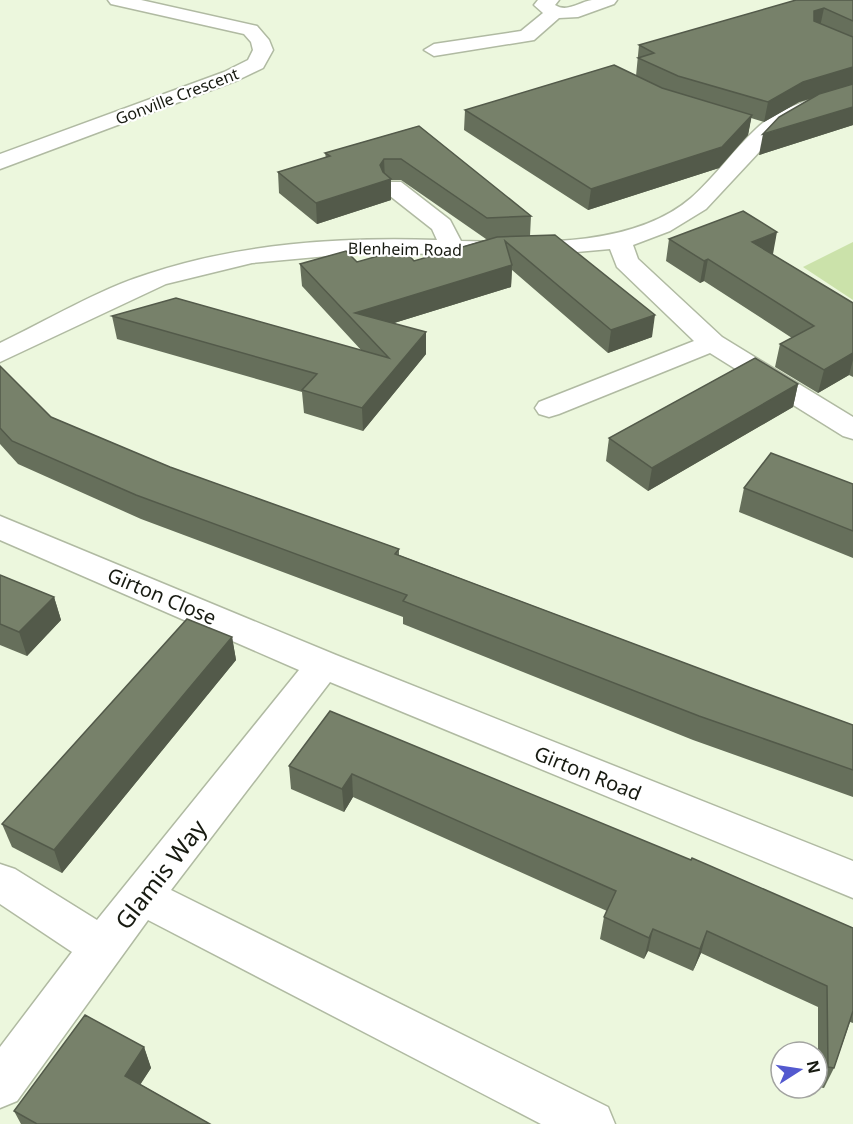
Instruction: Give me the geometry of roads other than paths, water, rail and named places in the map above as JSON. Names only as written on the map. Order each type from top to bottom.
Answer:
[{"type":"street","name":"Gonville Crescent","points":[[0,162],[231,76],[256,64],[263,50],[260,40],[250,30],[117,0]]},
{"type":"street","points":[[434,50],[527,36],[532,28],[547,21],[552,7],[572,13],[608,0]]},
{"type":"street","name":"Blenheim Road","points":[[0,354],[157,279],[252,256],[360,246],[521,250],[620,241],[662,226],[698,204],[757,128],[853,93]]},
{"type":"street","points":[[393,187],[442,225],[453,249]]},
{"type":"street","points":[[620,241],[626,262],[712,343],[853,430]]},
{"type":"street","points":[[549,408],[712,343]]},
{"type":"street","name":"Girton Close","points":[[0,527],[323,665]]},
{"type":"street","name":"Girton Road","points":[[323,665],[853,880]]},
{"type":"street","name":"Glamis Way","points":[[0,1085],[102,947],[323,665]]},
{"type":"street","points":[[0,882],[102,947]]},
{"type":"street","points":[[142,896],[591,1124]]}]
